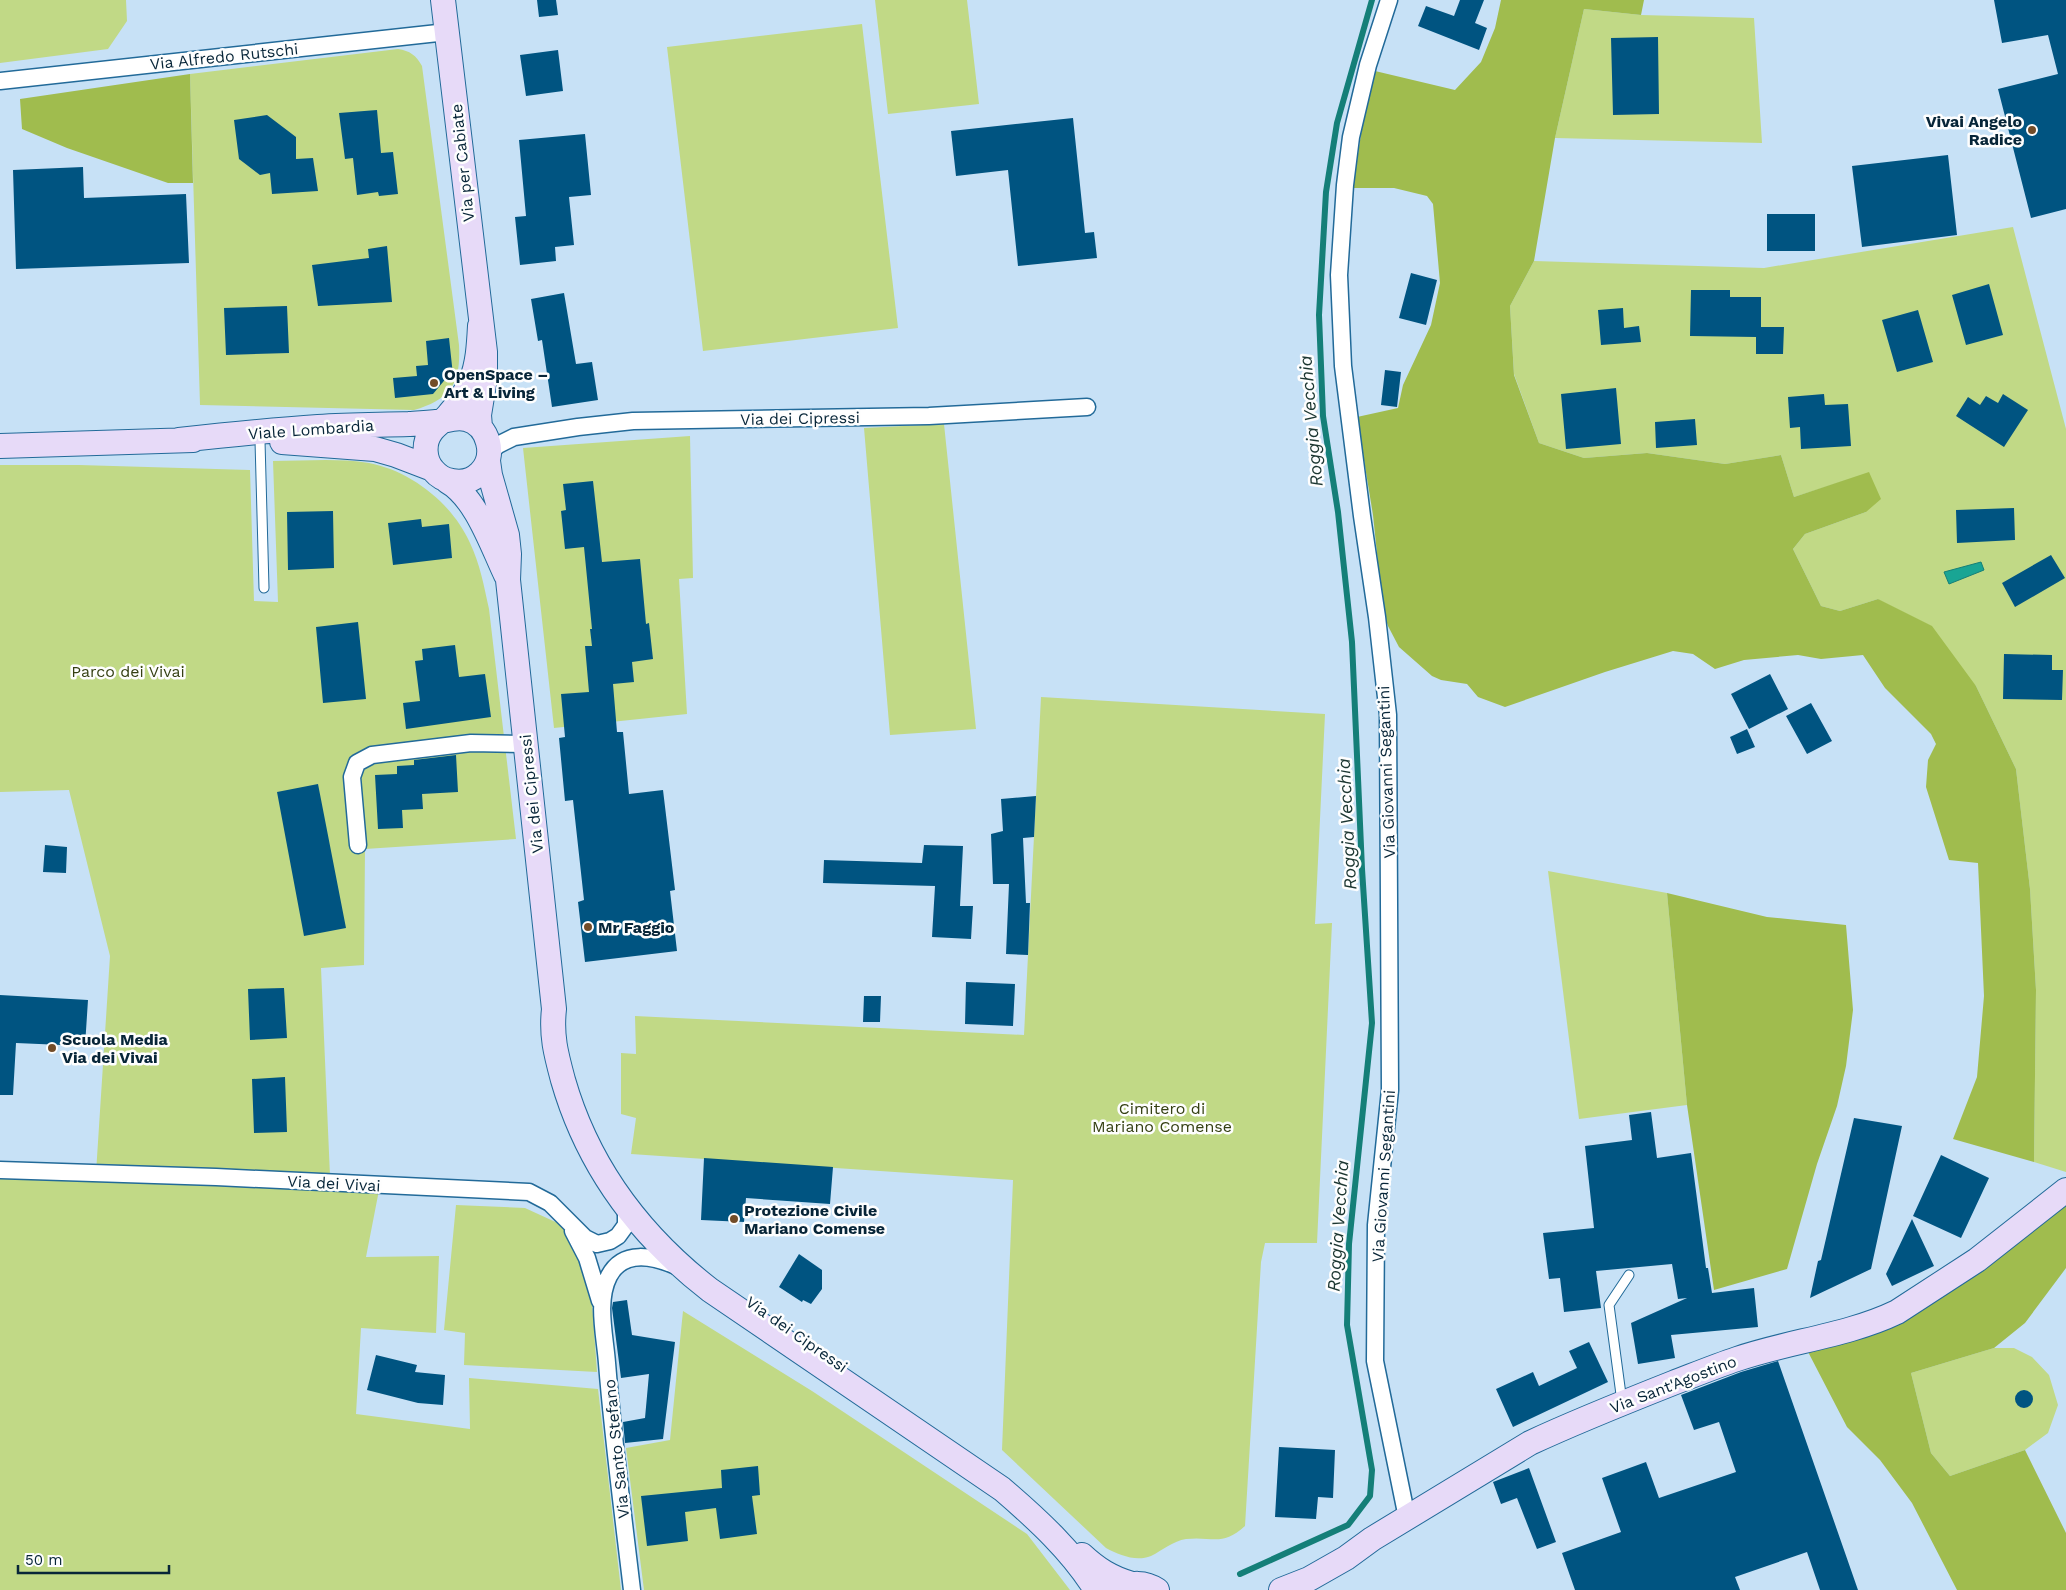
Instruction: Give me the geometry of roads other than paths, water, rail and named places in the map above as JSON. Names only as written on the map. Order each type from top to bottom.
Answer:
[{"type":"main road","name":"Via per Cabiate","points":[[443,0],[480,326]]},
{"type":"main road","points":[[443,421],[457,418],[468,420],[480,427],[486,436],[490,447],[488,457],[481,472],[468,480],[459,482],[439,474],[426,456],[426,444],[431,431],[443,421],[464,394],[471,380],[478,355],[480,326]]},
{"type":"main road","points":[[480,326],[485,352],[485,369],[479,409],[480,427]]},
{"type":"main road","name":"Viale Lombardia","points":[[179,440],[318,427],[443,421]]},
{"type":"main road","name":"Viale Lombardia","points":[[0,446],[179,440],[260,441],[375,449],[396,455],[439,474]]},
{"type":"main road","name":"Via dei Cipressi","points":[[488,457],[490,475],[507,535],[509,554],[508,580],[554,1009],[577,1086],[594,1132],[617,1172],[637,1201],[696,1263],[992,1471],[1047,1518],[1096,1568],[1118,1580],[1125,1587],[1143,1584],[1157,1590]]},
{"type":"main road","name":"Via dei Cipressi","points":[[439,474],[467,498],[508,580]]},
{"type":"main road","name":"Via dei Cipressi","points":[[554,1009],[551,1029],[554,1047],[569,1100],[608,1183],[626,1209],[648,1235],[682,1268],[710,1290],[1002,1489],[1041,1524],[1070,1555],[1087,1574],[1096,1590]]},
{"type":"main road","name":"Via Sant'Agostino","points":[[1281,1590],[1309,1579],[1346,1558],[1407,1518],[1530,1443],[1622,1403],[1737,1359],[1886,1317],[1932,1290],[1977,1260],[2066,1190]]},
{"type":"street","name":"Via Giovanni Segantini","points":[[1389,0],[1368,65],[1351,136],[1340,245],[1339,299],[1342,366],[1360,506],[1377,617],[1388,715],[1390,1090],[1376,1225],[1375,1361],[1407,1518]]},
{"type":"street","name":"Via Alfredo Rutschi","points":[[0,81],[447,32]]},
{"type":"street","name":"Via dei Cipressi","points":[[488,457],[498,445],[514,437],[578,426],[633,421],[929,416],[1087,407]]},
{"type":"street","name":"Via dei Cipressi","points":[[480,427],[492,434],[514,437]]},
{"type":"street","points":[[358,845],[352,777],[354,768],[361,760],[380,753],[464,743],[526,744]]},
{"type":"street","name":"Via dei Vivai","points":[[0,1170],[216,1177],[529,1192],[550,1203],[585,1238],[597,1244],[610,1242],[618,1236],[626,1225],[626,1209]]},
{"type":"street","name":"Via Santo Stefano","points":[[567,1219],[587,1258],[602,1308]]},
{"type":"street","name":"Via Santo Stefano","points":[[632,1590],[610,1408],[602,1308],[605,1284],[617,1265],[628,1259],[640,1256],[651,1257],[682,1268]]},
{"type":"lane","name":"Viale Lombardia","points":[[260,441],[264,588]]},
{"type":"lane","points":[[1622,1403],[1609,1305],[1629,1275]]},
{"type":"waterway","name":"Roggia Vecchia","points":[[1240,1574],[1348,1525],[1370,1496],[1372,1470],[1347,1325],[1349,1244],[1372,1023],[1362,869],[1352,642],[1338,512],[1323,416],[1319,315],[1326,192],[1337,123],[1372,0]]},
{"type":"place","name":"Vivai Angelo Radice","points":[[2032,130]]},
{"type":"place","name":"OpenSpace – Art & Living","points":[[434,383]]},
{"type":"place","name":"Mr Faggio","points":[[588,927]]},
{"type":"place","name":"Scuola Media Via dei Vivai","points":[[52,1048]]},
{"type":"place","name":"Protezione Civile Mariano Comense","points":[[734,1219]]},
{"type":"park label","name":"Parco dei Vivai","points":[[128,671]]},
{"type":"park label","name":"Cimitero di Mariano Comense","points":[[1162,1117]]}]
